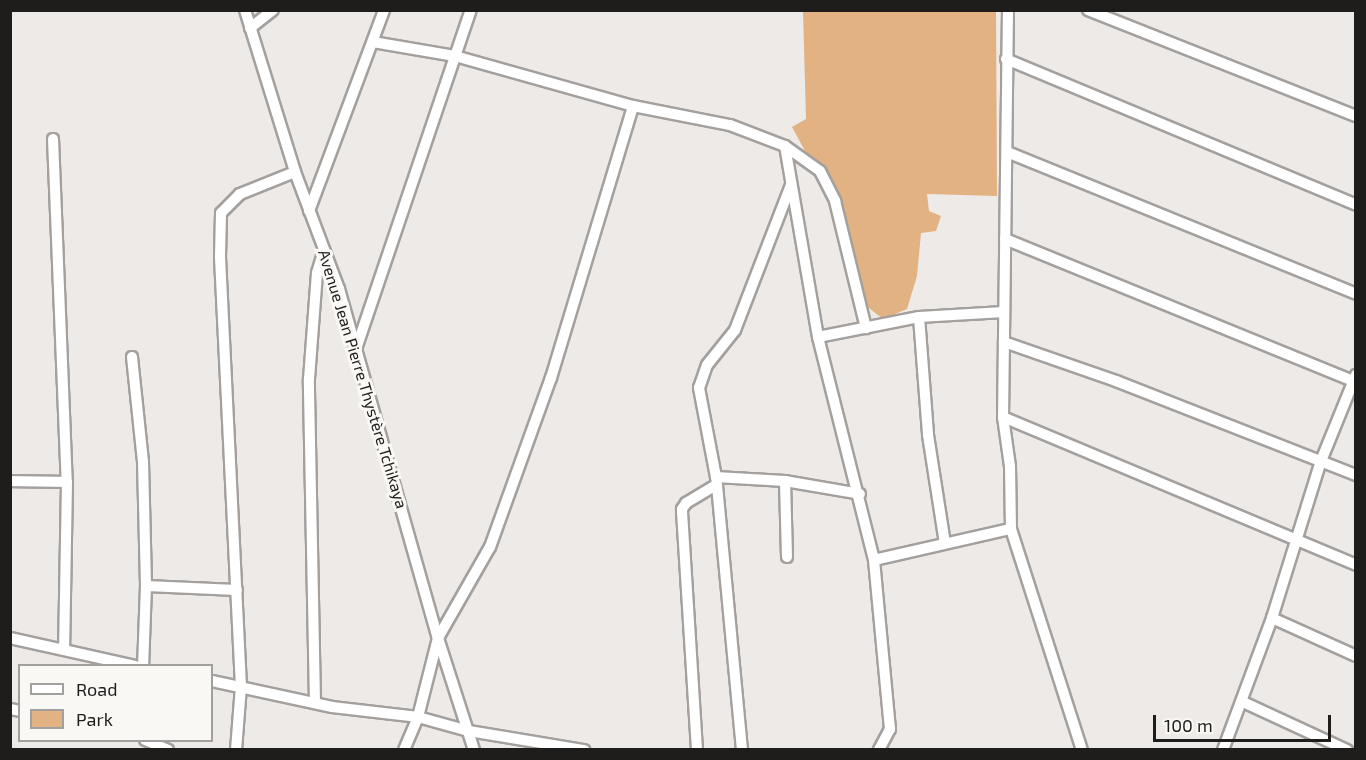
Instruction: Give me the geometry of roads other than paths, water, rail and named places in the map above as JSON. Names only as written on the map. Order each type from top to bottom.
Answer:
[{"type":"street","name":"Avenue Jean Pierre Thystère Tchikaya","points":[[245,10],[295,172],[324,250],[356,349],[438,638],[474,750]]},
{"type":"street","points":[[250,28],[273,10]]},
{"type":"street","points":[[309,211],[374,42],[384,10]]},
{"type":"street","points":[[356,349],[471,10]]},
{"type":"street","points":[[1008,10],[1003,417],[1011,529],[1082,750]]},
{"type":"street","points":[[1088,10],[1356,116]]},
{"type":"street","points":[[374,42],[455,56],[633,106],[730,125],[785,146],[820,171],[835,201],[866,328]]},
{"type":"street","points":[[1006,59],[1356,205]]},
{"type":"street","points":[[404,750],[418,717],[438,638],[490,547],[550,378],[633,106]]},
{"type":"street","points":[[52,139],[67,482],[64,648]]},
{"type":"street","points":[[785,146],[818,337],[860,494],[874,560],[890,729],[879,750]]},
{"type":"street","points":[[1007,152],[1356,294]]},
{"type":"street","points":[[236,750],[242,687],[220,257],[221,213],[240,194],[295,172]]},
{"type":"street","points":[[742,750],[716,481],[699,388],[707,365],[739,321],[791,185]]},
{"type":"street","points":[[1005,239],[1355,379],[1321,461],[1272,618],[1243,702],[1222,750]]},
{"type":"street","points":[[315,703],[309,379],[318,273],[324,250]]},
{"type":"street","points":[[818,337],[919,316],[1005,312]]},
{"type":"street","points":[[919,316],[928,435],[945,543]]},
{"type":"street","points":[[1004,342],[1356,476]]},
{"type":"street","points":[[132,357],[143,462],[146,586],[143,664]]},
{"type":"street","points":[[1003,417],[1057,443],[1356,565]]},
{"type":"street","points":[[10,481],[67,482]]},
{"type":"street","points":[[697,750],[682,509],[686,503],[716,481],[785,481],[860,494]]},
{"type":"street","points":[[785,481],[787,557]]},
{"type":"street","points":[[874,560],[1011,529]]},
{"type":"street","points":[[146,586],[237,590]]},
{"type":"street","points":[[1272,618],[1356,656]]},
{"type":"street","points":[[10,638],[64,648],[127,664]]},
{"type":"street","points":[[213,681],[315,703],[418,717],[469,731],[584,750]]},
{"type":"street","points":[[1243,702],[1347,750]]},
{"type":"street","points":[[148,742],[168,750]]}]
